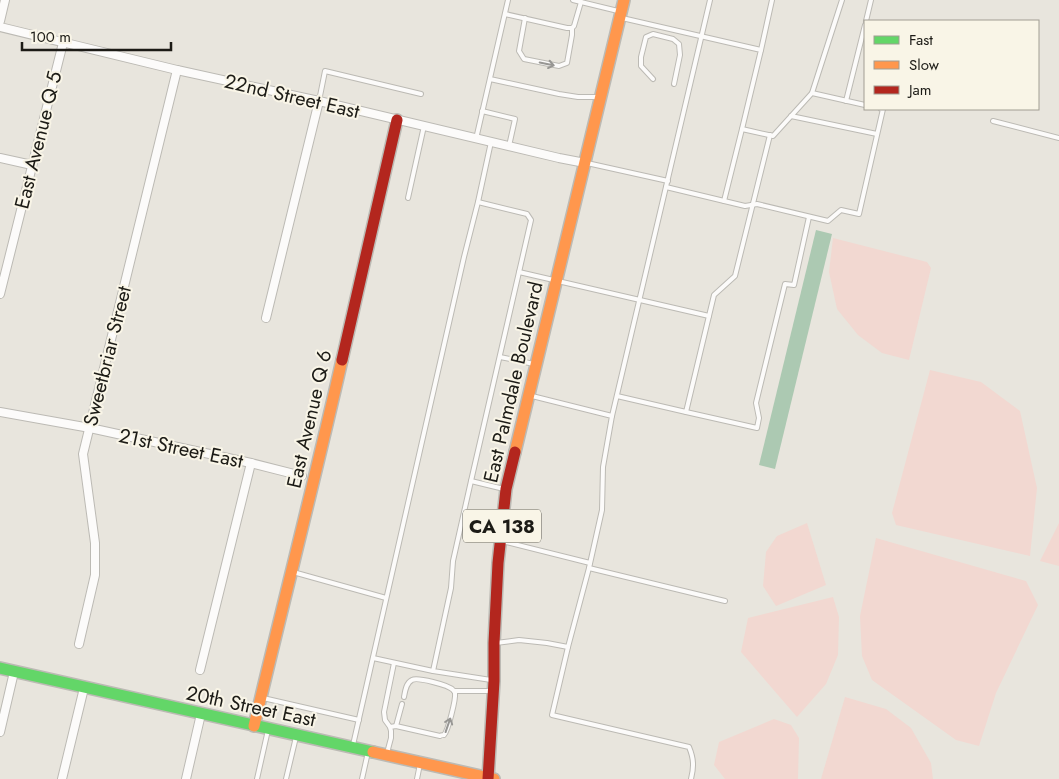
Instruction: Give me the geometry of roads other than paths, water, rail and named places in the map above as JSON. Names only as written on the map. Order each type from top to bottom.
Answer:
[{"type":"main road","name":"East Palmdale Boulevard","points":[[490,779],[494,643],[500,540],[506,489],[624,0]]},
{"type":"main road","name":"East Avenue Q 6","points":[[254,726],[320,456],[397,120]]},
{"type":"main road","name":"20th Street East","points":[[0,668],[490,779]]},
{"type":"street","points":[[0,21],[5,0]]},
{"type":"street","name":"22nd Street East","points":[[0,27],[177,70],[585,163]]},
{"type":"street","name":"East Avenue Q 5","points":[[1,289],[62,43]]},
{"type":"street","name":"Sweetbriar Street","points":[[79,644],[95,575],[95,543],[83,454],[177,70]]},
{"type":"street","points":[[266,318],[319,101]]},
{"type":"street","points":[[0,158],[32,165]]},
{"type":"street","name":"21st Street East","points":[[0,412],[90,428],[302,476]]},
{"type":"street","points":[[200,670],[251,463]]},
{"type":"street","points":[[0,732],[14,672]]},
{"type":"street","points":[[62,779],[84,688]]},
{"type":"street","points":[[186,779],[201,714]]},
{"type":"lane","points":[[476,139],[508,0]]},
{"type":"lane","points":[[573,0],[701,38],[762,50]]},
{"type":"lane","points":[[691,779],[694,766],[693,756],[689,747],[552,715],[602,510],[603,467],[612,416],[710,0]]},
{"type":"lane","points":[[724,201],[762,50],[772,0]]},
{"type":"lane","points":[[742,129],[773,136],[812,93],[842,0]]},
{"type":"lane","points":[[865,0],[871,1],[866,20]]},
{"type":"lane","points":[[525,18],[519,51],[524,59],[559,66],[567,63],[572,28],[581,2]]},
{"type":"lane","points":[[505,14],[572,28]]},
{"type":"lane","points":[[846,101],[864,29]]},
{"type":"lane","points":[[653,79],[642,66],[641,57],[646,37],[653,34],[673,39],[679,44],[680,55],[674,84]]},
{"type":"lane","points":[[319,101],[325,71],[421,94]]},
{"type":"lane","points":[[490,78],[559,94],[578,97],[601,96]]},
{"type":"lane","points":[[812,93],[864,105]]},
{"type":"lane","points":[[666,187],[745,206],[757,204],[828,221],[841,210],[859,214],[883,110]]},
{"type":"lane","points":[[482,111],[515,119],[509,146]]},
{"type":"lane","points":[[791,116],[877,134]]},
{"type":"lane","points":[[993,121],[1059,138]]},
{"type":"lane","points":[[408,198],[424,126]]},
{"type":"lane","points":[[686,412],[714,295],[735,276],[770,135]]},
{"type":"lane","points":[[352,748],[491,142]]},
{"type":"lane","points":[[585,163],[668,182]]},
{"type":"lane","points":[[433,671],[451,588],[453,561],[531,220],[527,214],[478,202]]},
{"type":"lane","points":[[617,396],[757,428],[759,418],[756,403],[785,284],[794,286],[810,217]]},
{"type":"lane","points":[[519,272],[709,316]]},
{"type":"lane","points":[[500,357],[536,365]]},
{"type":"lane","points":[[528,395],[612,416]]},
{"type":"lane","points":[[471,481],[506,489]]},
{"type":"lane","points":[[500,540],[589,566],[725,601]]},
{"type":"lane","points":[[291,572],[386,598]]},
{"type":"lane","points":[[494,643],[519,640],[568,647]]},
{"type":"lane","points":[[373,658],[494,686]]},
{"type":"lane","points":[[386,755],[391,738],[390,727],[385,720],[384,712],[394,662]]},
{"type":"lane","points":[[390,727],[396,726],[440,736],[446,733],[450,723],[455,696],[454,691],[448,686],[417,678],[410,681],[406,686],[404,697]]},
{"type":"lane","points":[[454,691],[494,686]]},
{"type":"lane","points":[[261,697],[358,720]]},
{"type":"lane","points":[[396,726],[402,704]]},
{"type":"lane","points":[[257,779],[268,729]]},
{"type":"lane","points":[[286,779],[296,735]]},
{"type":"lane","points":[[362,779],[368,751]]},
{"type":"lane","points":[[417,779],[421,763]]}]
